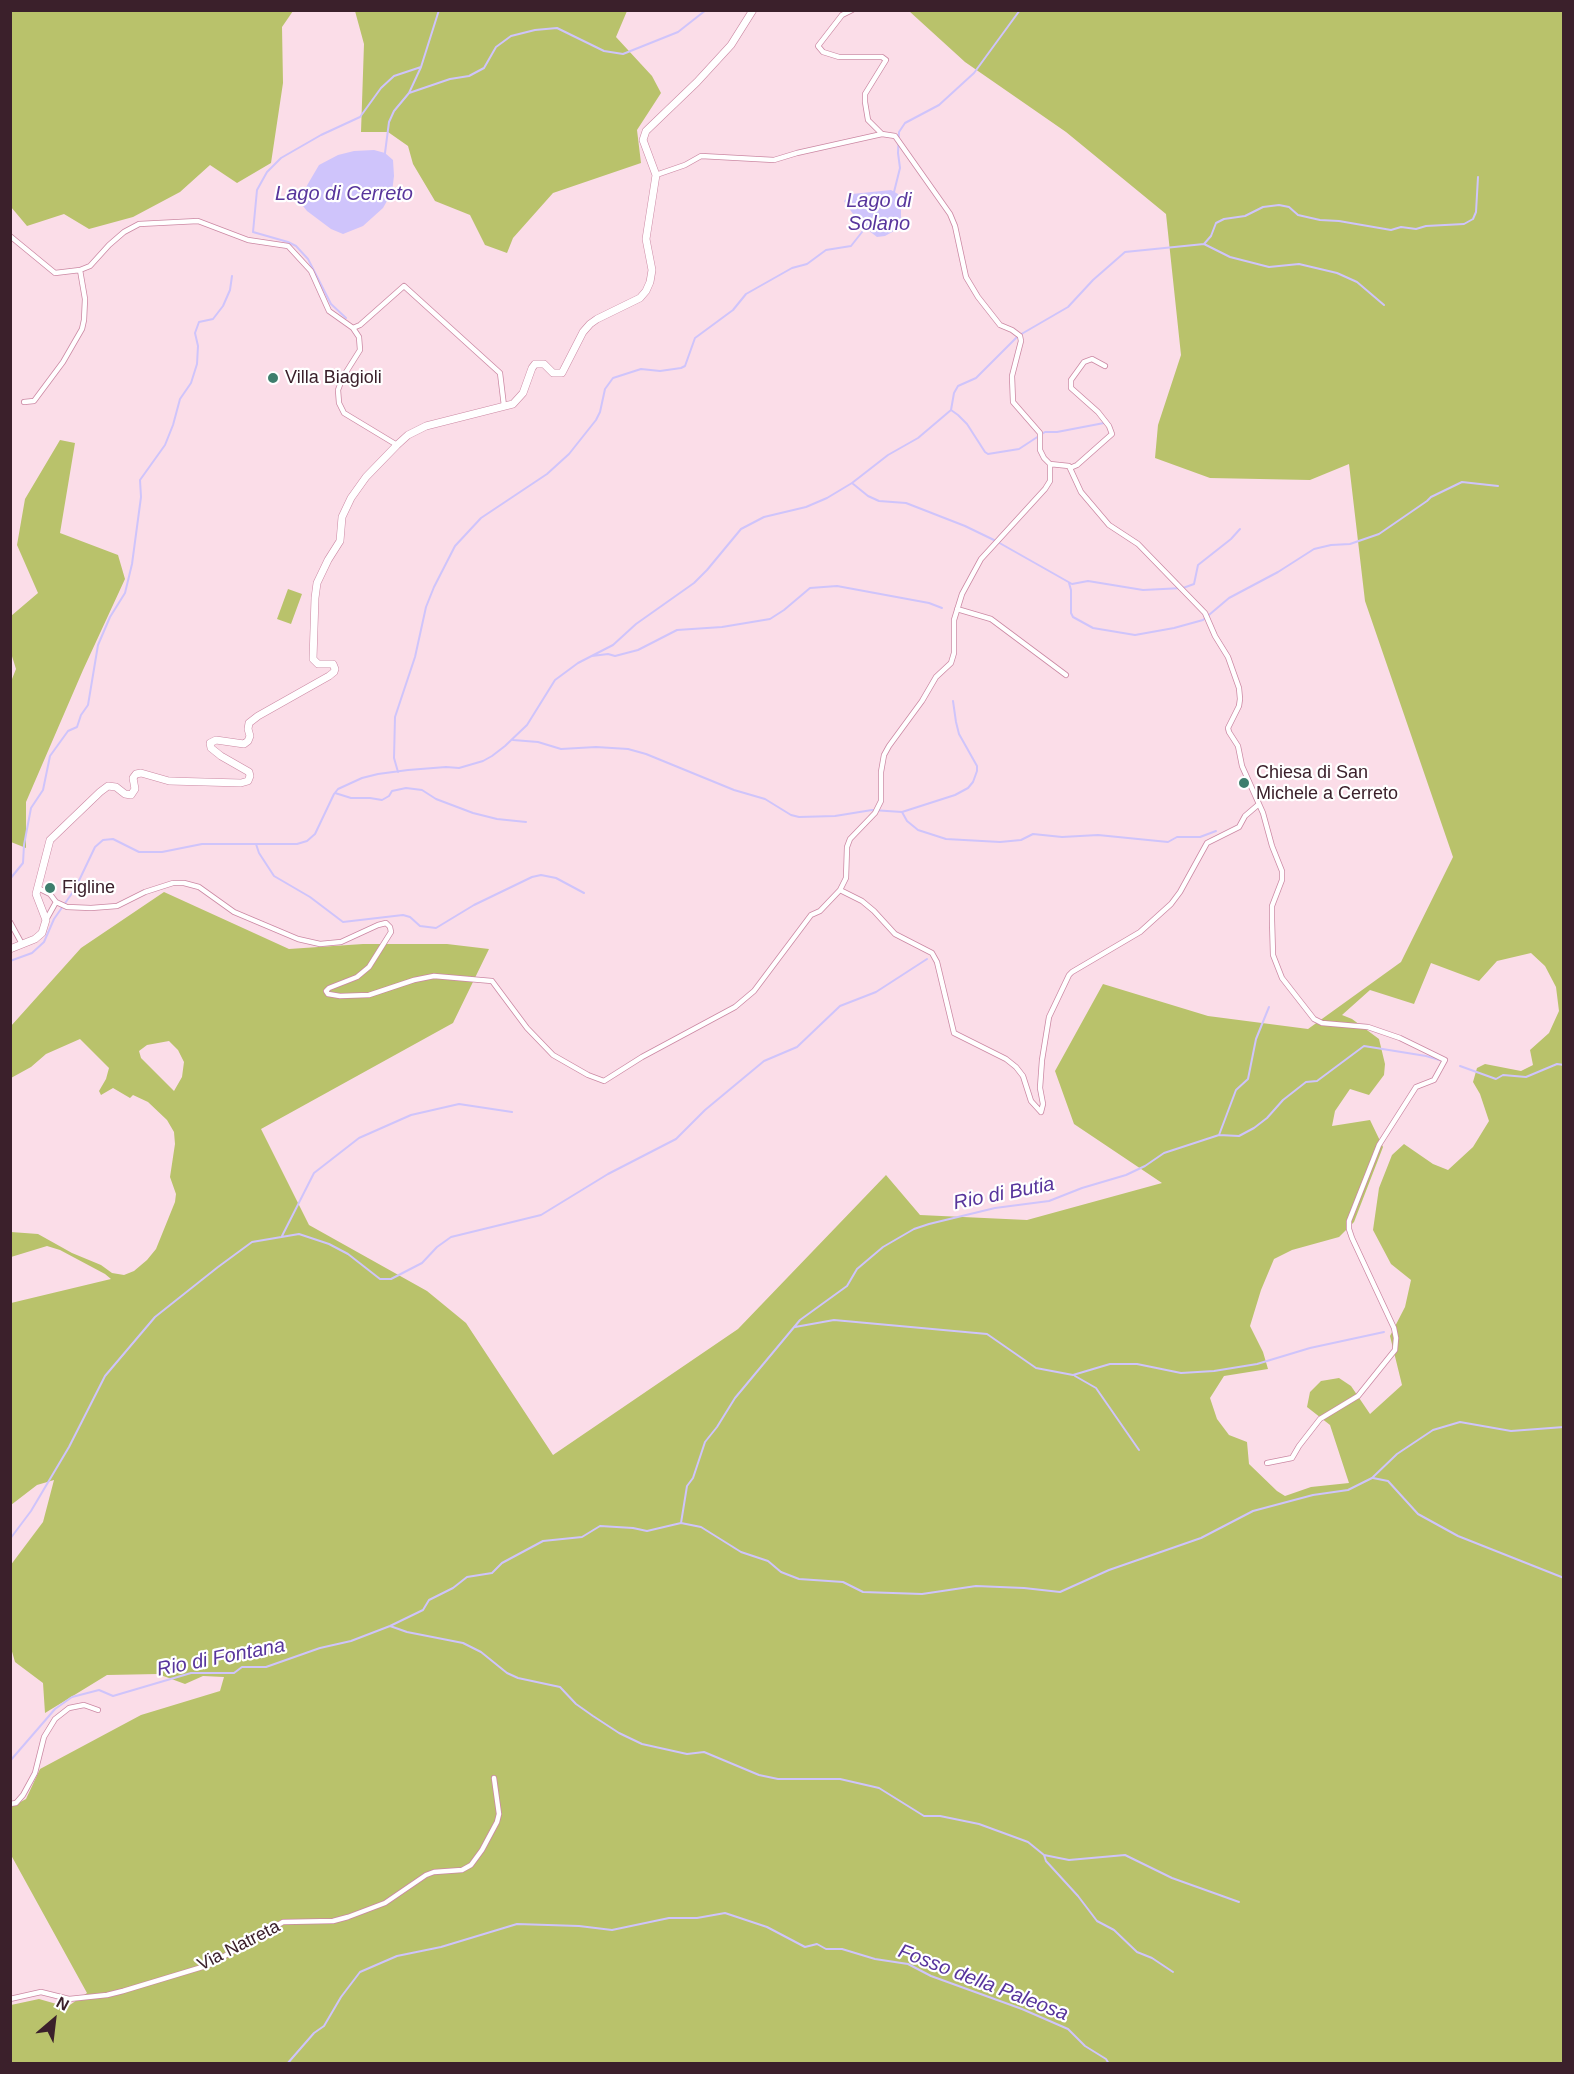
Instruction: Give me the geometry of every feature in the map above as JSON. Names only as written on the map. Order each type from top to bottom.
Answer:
[{"type":"street","points":[[46,921],[36,896],[50,840],[108,786],[116,787],[125,794],[131,795],[135,789],[133,778],[136,774],[141,773],[169,781],[241,783],[248,781],[249,772],[221,756],[211,748],[210,743],[216,740],[244,744],[250,736],[249,723],[334,672],[333,663],[318,664],[313,658],[317,583],[340,541],[342,517],[351,498],[366,477],[408,435],[426,426],[513,404],[523,393],[528,376],[535,364],[544,364],[553,373],[562,373],[583,332],[590,324],[640,298],[646,291],[652,270],[646,239],[656,175],[643,140],[646,131],[697,82],[731,45],[753,10]]},
{"type":"street","points":[[852,10],[842,15],[818,46],[823,52],[839,57],[882,57],[886,60],[869,87],[865,102],[868,120],[882,134]]},
{"type":"street","points":[[656,175],[685,165],[701,156],[774,160],[882,134],[895,136],[950,214],[955,226],[966,277],[978,297],[1000,325],[1019,335],[1021,341],[1012,376],[1013,402],[1040,433],[1040,450],[1050,464],[1070,468],[1077,465],[1112,434],[1098,412],[1071,388],[1071,380],[1084,362],[1092,359],[1105,366]]},
{"type":"street","points":[[10,236],[55,273],[81,270],[90,266],[109,244],[139,224],[198,221],[248,240],[288,246],[311,271],[329,311],[353,328],[359,337],[360,350],[338,390],[339,403],[344,413],[397,445]]},
{"type":"street","points":[[24,402],[34,401],[69,353],[82,329],[85,299],[81,270]]},
{"type":"street","points":[[353,328],[360,325],[404,286],[500,373],[504,406]]},
{"type":"street","points":[[38,888],[67,907],[91,908],[117,906],[145,892],[173,883],[184,883],[199,887],[234,912],[298,939],[320,944],[341,942],[386,923],[391,932],[369,967],[357,977],[329,988],[326,991],[328,994],[369,995],[434,976],[492,981],[527,1028],[554,1056],[588,1076],[604,1081],[642,1057],[735,1007],[762,981],[811,915],[820,911],[840,890],[846,878],[847,847],[850,839],[874,813],[881,801],[881,772],[884,755],[936,677],[951,663],[954,653],[954,620],[962,594],[981,559],[1045,489],[1050,481],[1050,464]]},
{"type":"street","points":[[1070,468],[1081,492],[1109,525],[1138,544],[1207,617],[1228,657],[1239,688],[1239,706],[1228,728],[1229,732],[1238,746],[1242,766],[1259,804],[1282,871],[1282,880],[1272,906],[1273,955],[1282,978],[1314,1018],[1322,1023],[1368,1027],[1400,1038],[1445,1060],[1434,1080],[1416,1087],[1378,1145],[1349,1221],[1352,1238],[1394,1328],[1395,1350],[1358,1396],[1320,1419],[1292,1458],[1267,1464]]},
{"type":"street","points":[[957,609],[991,619],[1066,675]]},
{"type":"street","points":[[840,890],[874,910],[896,934],[932,953],[937,962],[954,1034],[1006,1059],[1016,1067],[1023,1076],[1031,1101],[1041,1112],[1043,1104],[1040,1088],[1042,1060],[1049,1017],[1069,975],[1140,932],[1171,904],[1207,843],[1239,826],[1245,816],[1259,804]]},
{"type":"street","points":[[10,949],[42,933],[46,921],[58,903]]},
{"type":"street","points":[[10,922],[22,944]]},
{"type":"street","points":[[10,1804],[16,1803],[23,1795],[35,1773],[44,1737],[55,1719],[69,1708],[84,1705],[98,1710]]},
{"type":"street","name":"Via Natreta","points":[[10,1999],[41,1992],[69,1999],[123,1992],[209,1965],[283,1922],[333,1921],[358,1914],[385,1903],[426,1875],[434,1872],[462,1870],[471,1865],[482,1850],[497,1822],[499,1814],[494,1778]]},
{"type":"green space","points":[[10,11],[293,11],[282,27],[283,83],[271,163],[237,183],[210,165],[180,192],[133,217],[89,229],[64,214],[27,226],[11,207]]},
{"type":"green space","points":[[355,11],[627,11],[616,37],[652,76],[661,93],[637,130],[641,163],[553,193],[513,238],[507,253],[485,245],[470,215],[435,201],[413,164],[408,146],[388,132],[361,132],[364,44]]},
{"type":"green space","points":[[909,11],[1563,11],[1563,2063],[11,2063],[11,2005],[39,1999],[67,2007],[87,1993],[11,1855],[11,1807],[26,1799],[40,1769],[141,1715],[220,1691],[224,1677],[203,1676],[185,1684],[158,1674],[107,1675],[45,1713],[43,1683],[15,1662],[11,1648],[10,1566],[43,1522],[54,1480],[37,1485],[11,1505],[11,1303],[111,1279],[60,1250],[47,1246],[11,1257],[11,1232],[38,1234],[72,1253],[101,1265],[112,1273],[124,1275],[134,1271],[156,1249],[176,1194],[170,1177],[175,1144],[174,1132],[167,1120],[148,1102],[133,1095],[130,1098],[113,1088],[101,1095],[99,1091],[109,1068],[80,1039],[46,1054],[31,1067],[11,1078],[11,1026],[81,948],[164,892],[289,949],[363,944],[447,944],[489,949],[453,1023],[261,1129],[309,1225],[427,1291],[466,1323],[553,1455],[738,1329],[886,1175],[920,1215],[1027,1220],[1162,1183],[1074,1124],[1055,1071],[1103,984],[1208,1016],[1308,1029],[1401,962],[1453,857],[1365,601],[1349,464],[1310,480],[1210,478],[1155,458],[1158,425],[1181,355],[1166,214],[1066,132],[965,62]],"holes":[[[1531,953],[1545,966],[1556,987],[1559,1011],[1549,1033],[1530,1050],[1533,1065],[1521,1071],[1485,1064],[1477,1068],[1473,1082],[1480,1094],[1489,1121],[1473,1147],[1448,1170],[1433,1164],[1404,1144],[1392,1155],[1379,1188],[1373,1230],[1391,1264],[1411,1280],[1405,1307],[1390,1336],[1402,1385],[1370,1414],[1351,1386],[1339,1378],[1321,1381],[1310,1392],[1307,1407],[1330,1425],[1349,1483],[1311,1487],[1285,1496],[1249,1464],[1247,1442],[1229,1435],[1217,1419],[1210,1398],[1224,1376],[1268,1369],[1263,1352],[1250,1326],[1274,1259],[1292,1250],[1339,1237],[1354,1222],[1383,1147],[1370,1120],[1332,1126],[1335,1111],[1350,1089],[1369,1095],[1384,1075],[1385,1064],[1379,1039],[1352,1019],[1342,1015],[1370,990],[1414,1004],[1431,963],[1479,981],[1497,961]],[[169,1041],[178,1050],[184,1062],[182,1077],[174,1091],[141,1058],[139,1051],[147,1045]]]},
{"type":"green space","points":[[60,440],[75,443],[60,533],[118,555],[125,579],[26,802],[26,848],[11,842],[10,684],[16,669],[11,653],[11,616],[38,593],[17,545],[25,499]]},
{"type":"green space","points":[[288,589],[302,594],[291,624],[277,619]]},
{"type":"water","name":"Lago di Cerreto","points":[[374,150],[385,153],[393,160],[392,192],[383,208],[363,226],[343,234],[331,229],[307,211],[303,206],[302,194],[319,165],[338,155]]},
{"type":"water","name":"Lago di Solano","points":[[891,190],[898,194],[901,203],[901,218],[894,231],[877,237],[860,224],[844,201],[852,194]]},
{"type":"waterway","points":[[385,153],[389,122],[394,111],[409,93],[421,67],[439,10]]},
{"type":"waterway","points":[[409,93],[450,79],[469,76],[484,68],[496,47],[511,36],[557,28],[604,51],[623,54],[678,32],[706,10]]},
{"type":"waterway","points":[[894,192],[900,168],[899,132],[905,123],[939,105],[974,73],[1020,10]]},
{"type":"waterway","points":[[346,318],[331,304],[308,259],[296,246],[253,232],[257,190],[267,172],[281,158],[321,135],[360,117],[381,88],[394,76],[421,67]]},
{"type":"waterway","points":[[1204,244],[1211,236],[1216,223],[1224,219],[1245,216],[1263,207],[1279,205],[1289,207],[1298,215],[1320,220],[1391,230],[1401,227],[1416,229],[1426,226],[1464,224],[1473,219],[1476,212],[1478,177]]},
{"type":"waterway","points":[[398,772],[394,758],[395,717],[415,657],[426,607],[455,546],[481,518],[547,474],[569,454],[596,420],[605,389],[613,378],[641,369],[660,371],[685,366],[695,338],[733,310],[746,294],[792,268],[807,264],[826,250],[851,246],[866,227]]},
{"type":"waterway","points":[[10,961],[32,953],[44,942],[54,919],[75,889],[95,847],[103,840],[113,839],[139,852],[162,852],[202,844],[297,844],[307,841],[315,834],[338,789],[362,778],[408,770],[459,768],[492,756],[527,725],[555,680],[578,663],[613,645],[636,624],[694,583],[741,529],[764,517],[806,507],[827,498],[852,483],[888,455],[918,438],[951,410],[954,393],[958,386],[976,378],[1018,336],[1068,307],[1093,280],[1125,252],[1204,244],[1230,257],[1269,267],[1299,264],[1337,273],[1357,282],[1384,305]]},
{"type":"waterway","points":[[10,879],[23,863],[31,808],[43,790],[50,756],[68,731],[77,727],[88,705],[98,645],[110,617],[125,593],[132,564],[141,497],[140,480],[165,445],[180,399],[191,383],[197,364],[198,346],[195,333],[199,322],[213,319],[223,306],[230,290],[232,276]]},
{"type":"waterway","points":[[951,410],[967,424],[988,454],[1019,449],[1045,432],[1057,432],[1104,423]]},
{"type":"waterway","points":[[1069,583],[1073,617],[1093,628],[1135,635],[1174,628],[1203,620],[1229,598],[1278,572],[1314,549],[1350,544],[1379,534],[1431,497],[1462,482],[1498,486]]},
{"type":"waterway","points":[[852,483],[868,496],[879,501],[906,503],[965,526],[1072,584],[1088,581],[1143,590],[1183,588],[1194,584],[1198,565],[1240,529]]},
{"type":"waterway","points":[[592,656],[608,654],[615,656],[638,650],[677,630],[722,627],[770,619],[810,588],[837,586],[929,603],[942,608]]},
{"type":"waterway","points":[[513,740],[538,742],[561,749],[596,747],[628,749],[646,754],[734,790],[765,799],[791,815],[799,817],[835,816],[872,810],[902,812],[955,795],[968,788],[973,782],[977,766],[959,734],[953,701]]},
{"type":"waterway","points":[[335,793],[351,798],[382,800],[392,791],[406,788],[422,790],[436,799],[473,813],[497,819],[526,822]]},
{"type":"waterway","points":[[902,812],[907,821],[918,830],[946,839],[1000,842],[1021,840],[1033,834],[1062,837],[1098,835],[1168,842],[1177,837],[1200,837],[1216,831]]},
{"type":"waterway","points":[[256,844],[274,876],[310,897],[343,922],[403,915],[410,917],[420,926],[436,928],[474,905],[532,877],[541,875],[556,878],[584,893]]},
{"type":"waterway","points":[[10,1539],[31,1511],[69,1447],[105,1376],[155,1317],[252,1242],[299,1234],[329,1244],[348,1254],[380,1279],[391,1279],[422,1263],[437,1247],[451,1237],[541,1215],[608,1174],[676,1139],[705,1110],[764,1061],[797,1047],[840,1006],[876,992],[927,959]]},
{"type":"waterway","points":[[1219,1135],[1236,1090],[1248,1079],[1256,1039],[1269,1007]]},
{"type":"waterway","name":"Rio di Butia","points":[[681,1523],[687,1486],[693,1478],[705,1442],[735,1398],[800,1320],[847,1286],[857,1269],[883,1247],[914,1229],[929,1224],[995,1208],[1049,1201],[1126,1175],[1164,1153],[1219,1135],[1239,1136],[1267,1118],[1283,1100],[1306,1082],[1317,1081],[1364,1046],[1443,1061]]},
{"type":"waterway","name":"Rio di Butia","points":[[1460,1066],[1496,1079],[1503,1075],[1526,1077],[1557,1064],[1564,1065]]},
{"type":"waterway","points":[[282,1236],[314,1173],[359,1138],[411,1115],[459,1104],[512,1112]]},
{"type":"waterway","points":[[795,1327],[834,1320],[987,1334],[1036,1368],[1073,1375],[1110,1364],[1137,1364],[1181,1373],[1214,1371],[1257,1364],[1310,1348],[1384,1332]]},
{"type":"waterway","points":[[1075,1376],[1096,1388],[1139,1450]]},
{"type":"waterway","name":"Rio di Fontana","points":[[10,1761],[55,1709],[72,1697],[99,1690],[113,1696],[191,1673],[234,1673],[242,1667],[266,1667],[320,1648],[351,1641],[423,1610],[429,1600],[453,1588],[467,1577],[492,1573],[502,1563],[543,1541],[582,1537],[600,1526],[647,1531],[681,1523],[701,1527],[741,1552],[768,1561],[781,1572],[799,1579],[843,1582],[863,1592],[922,1594],[976,1586],[1060,1592],[1109,1570],[1201,1538],[1253,1511],[1313,1495],[1348,1490],[1372,1478],[1397,1454],[1433,1430],[1460,1422],[1511,1431],[1564,1427]]},
{"type":"waterway","points":[[1373,1478],[1388,1481],[1418,1514],[1458,1536],[1564,1578]]},
{"type":"waterway","points":[[390,1626],[407,1632],[463,1643],[481,1652],[507,1673],[518,1678],[560,1687],[576,1704],[593,1716],[619,1733],[642,1744],[687,1754],[704,1752],[759,1775],[778,1779],[840,1779],[879,1788],[924,1816],[940,1816],[979,1824],[1028,1842],[1044,1855],[1069,1860],[1125,1855],[1172,1878],[1239,1902]]},
{"type":"waterway","points":[[1044,1855],[1046,1861],[1097,1921],[1114,1930],[1137,1952],[1152,1958],[1173,1972]]},
{"type":"waterway","name":"Fosso della Paleosa","points":[[287,2064],[314,2033],[324,2026],[341,1997],[360,1972],[397,1956],[441,1947],[517,1924],[579,1926],[612,1930],[669,1918],[697,1918],[725,1913],[767,1927],[805,1947],[817,1944],[826,1949],[842,1949],[875,1959],[908,1964],[931,1976],[1022,2009],[1068,2029],[1085,2046],[1106,2059],[1109,2064]]},
{"type":"place","name":"Villa Biagioli","points":[[273,378]]},
{"type":"place","name":"Chiesa di San Michele a Cerreto","points":[[1244,783]]},
{"type":"place","name":"Figline","points":[[50,888]]}]
